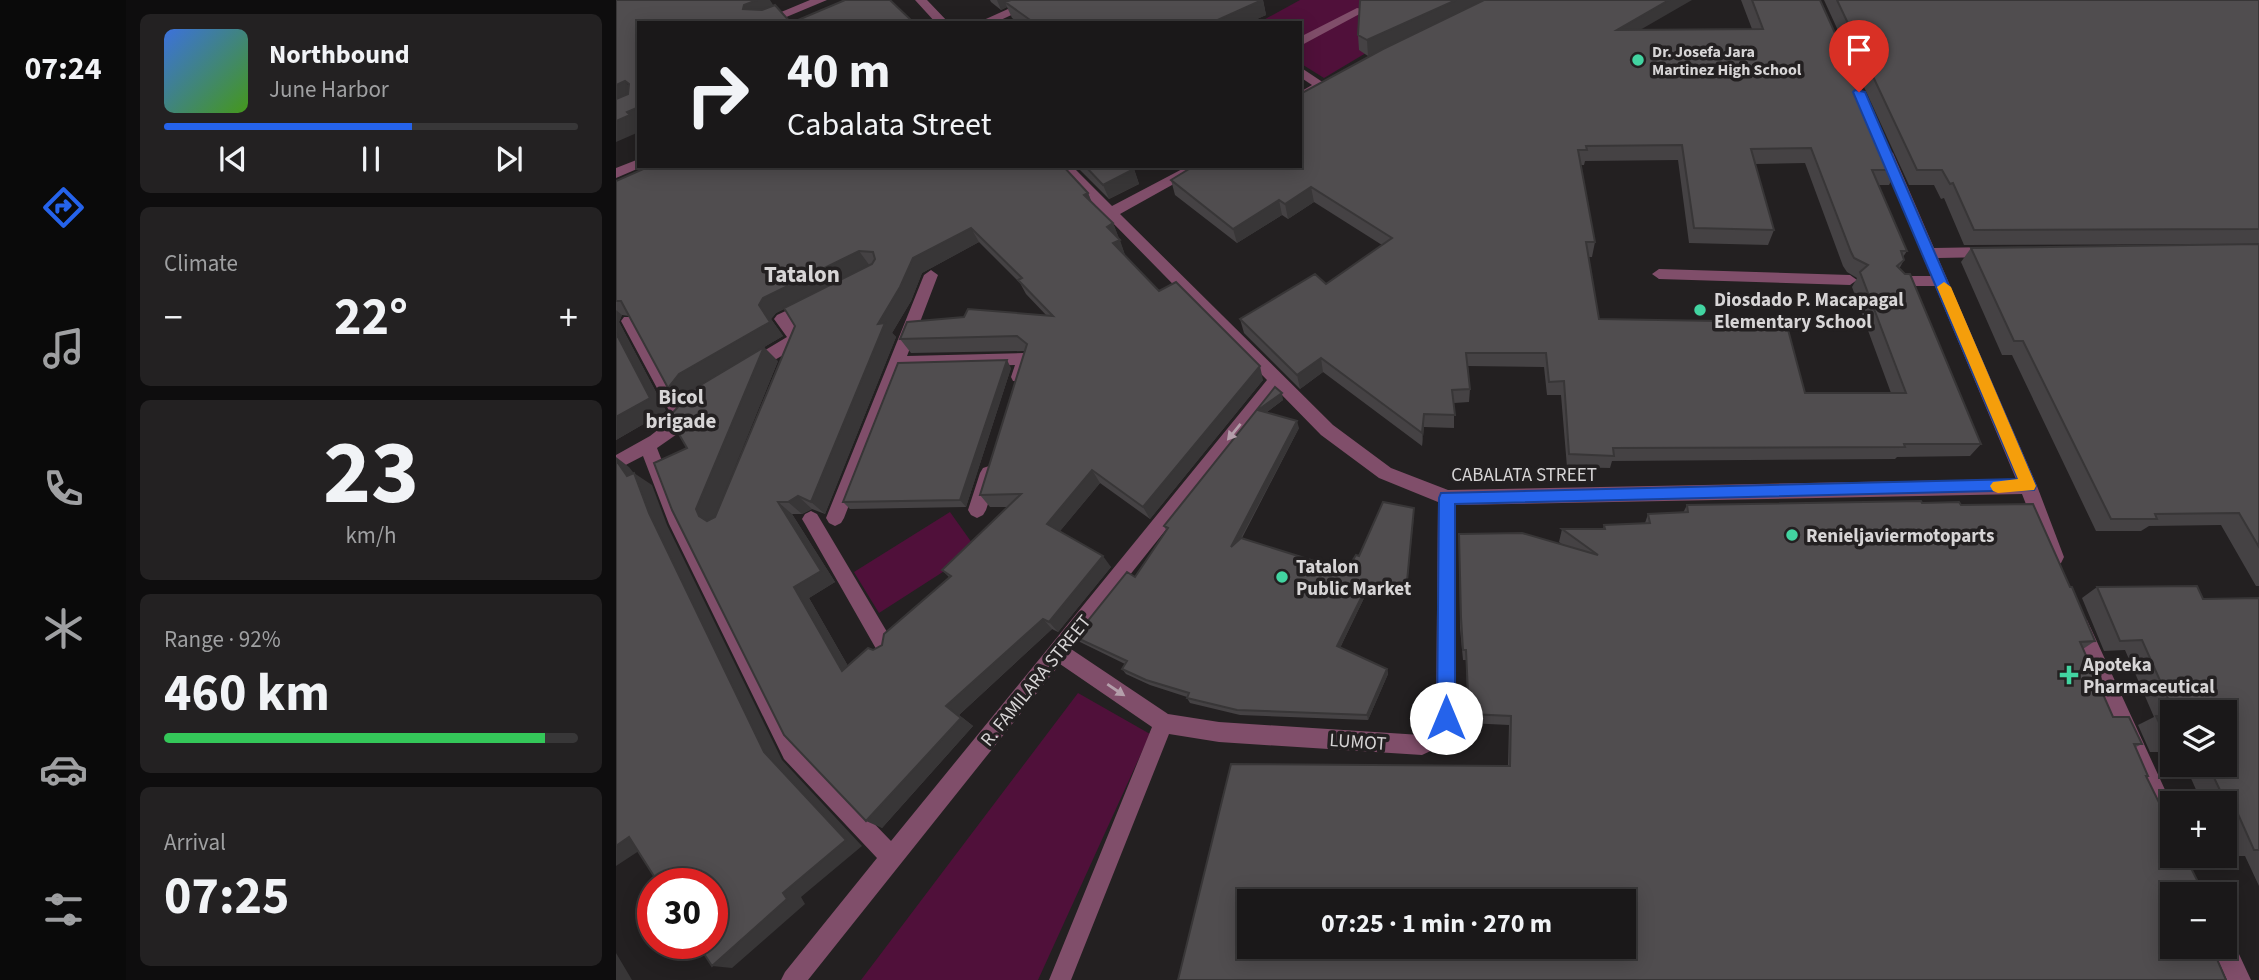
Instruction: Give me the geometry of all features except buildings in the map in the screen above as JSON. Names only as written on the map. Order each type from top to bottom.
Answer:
[{"type":"street","points":[[766,21],[821,0]]},
{"type":"street","points":[[920,0],[941,21]]},
{"type":"street","points":[[988,21],[1038,0]]},
{"type":"street","points":[[1302,41],[1361,10]]},
{"type":"street","points":[[1302,72],[1326,83],[1302,97]]},
{"type":"street","points":[[1880,139],[2028,486],[2060,570]]},
{"type":"street","points":[[616,173],[637,164]]},
{"type":"street","name":"CABALATA STREET","points":[[1066,168],[1327,430],[1385,473],[1447,498],[2028,486]]},
{"type":"street","points":[[1111,213],[1195,168]]},
{"type":"street","points":[[1930,253],[2010,252]]},
{"type":"street","points":[[1659,274],[1850,280]]},
{"type":"street","points":[[835,518],[931,275]]},
{"type":"street","points":[[1898,281],[1942,281]]},
{"type":"street","points":[[797,340],[782,319],[818,301]]},
{"type":"street","points":[[629,321],[682,420]]},
{"type":"street","points":[[788,364],[797,340]]},
{"type":"street","points":[[737,374],[797,340]]},
{"type":"street","points":[[898,362],[1025,359],[1013,397]]},
{"type":"street","name":"R. FAMILARA STREET","points":[[793,980],[890,856],[1059,652],[1277,379]]},
{"type":"street","points":[[616,463],[648,446],[682,420],[701,395]]},
{"type":"street","points":[[648,446],[678,524],[791,752],[890,856]]},
{"type":"street","points":[[977,510],[993,460]]},
{"type":"street","name":"LUMOT","points":[[1059,652],[1164,723],[1219,732],[1422,745],[1432,740],[1446,718],[1447,498]]},
{"type":"street","points":[[811,519],[886,648]]},
{"type":"street","points":[[2073,607],[2160,803]]},
{"type":"street","points":[[1059,978],[1164,723]]},
{"type":"street","points":[[2229,959],[2239,980]]},
{"type":"shaded area","points":[[1300,0],[1453,1],[1324,78],[1302,64],[1302,21],[1262,21]]},
{"type":"shaded area","points":[[950,512],[977,550],[879,613],[854,572]]},
{"type":"shaded area","points":[[1078,693],[1150,734],[1038,980],[861,980]]},
{"type":"slow traffic","points":[[1944,287],[2028,486],[1998,486]]},
{"type":"place","name":"Dr. Josefa Jara Martinez High School","points":[[1638,60]]},
{"type":"place","name":"Diosdado P. Macapagal Elementary School","points":[[1700,310]]},
{"type":"place","name":"Renieljaviermotoparts","points":[[1792,535]]},
{"type":"place","name":"Tatalon Public Market","points":[[1282,577]]},
{"type":"place","name":"Apoteka Pharmaceutical","points":[[2069,675]]},
{"type":"district","name":"Tatalon","points":[[802,274]]},
{"type":"district","name":"Bicol brigade","points":[[681,409]]},
{"type":"route","points":[[1446,718],[1447,498],[2028,486],[1859,92]]}]
